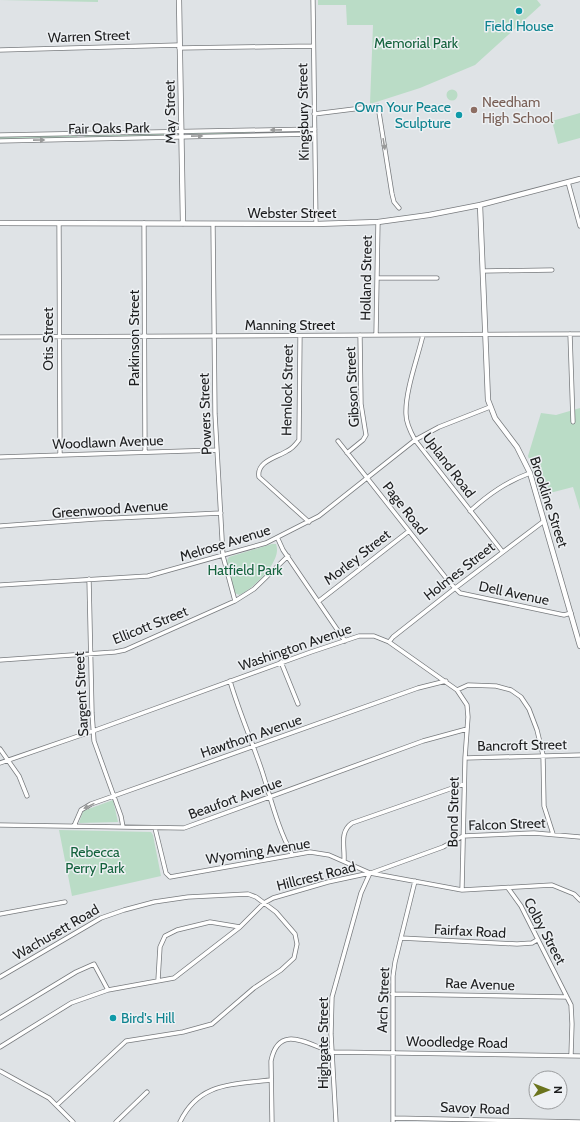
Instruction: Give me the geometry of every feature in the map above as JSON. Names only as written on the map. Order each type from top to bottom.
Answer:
[{"type":"street","name":"May Street","points":[[178,0],[183,224]]},
{"type":"street","name":"Kingsbury Street","points":[[312,0],[316,224]]},
{"type":"street","name":"Warren Street","points":[[0,50],[179,46],[313,46]]},
{"type":"street","points":[[314,114],[378,106],[392,194],[394,202],[399,208]]},
{"type":"street","name":"Fair Oaks Park","points":[[0,135],[315,129]]},
{"type":"street","points":[[255,130],[255,135]]},
{"type":"street","points":[[81,133],[81,140]]},
{"type":"street","name":"Fair Oaks Park","points":[[0,141],[315,134]]},
{"type":"street","name":"Webster Street","points":[[0,223],[316,224],[378,222],[429,215],[480,205],[580,179]]},
{"type":"street","points":[[568,182],[580,226]]},
{"type":"street","name":"Brookline Street","points":[[480,205],[486,386],[490,407],[498,423],[517,447],[530,473],[580,646]]},
{"type":"street","name":"Holland Street","points":[[376,335],[378,222]]},
{"type":"street","name":"Parkinson Street","points":[[144,223],[145,452]]},
{"type":"street","name":"Otis Street","points":[[59,224],[60,455]]},
{"type":"street","name":"Powers Street","points":[[213,224],[214,414],[218,450],[222,556],[235,602]]},
{"type":"street","points":[[483,271],[552,270]]},
{"type":"street","points":[[377,278],[437,278]]},
{"type":"street","points":[[570,334],[573,422]]},
{"type":"street","name":"Manning Street","points":[[0,337],[580,334]]},
{"type":"street","name":"Gibson Street","points":[[347,453],[363,440],[366,435],[361,404],[360,335]]},
{"type":"street","name":"Upland Road","points":[[423,335],[407,403],[406,414],[408,427],[415,440],[502,551]]},
{"type":"street","name":"Hemlock Street","points":[[300,336],[299,440],[288,451],[271,458],[258,472],[259,477],[309,522]]},
{"type":"street","name":"Melrose Avenue","points":[[0,585],[148,576],[278,539],[309,522],[338,502],[415,440],[438,427],[490,407]]},
{"type":"street","name":"Page Road","points":[[338,441],[368,477],[454,588]]},
{"type":"street","name":"Woodlawn Avenue","points":[[0,457],[218,450]]},
{"type":"street","points":[[470,511],[493,491],[514,479],[530,473]]},
{"type":"street","name":"Greenwood Avenue","points":[[0,526],[95,519],[221,513]]},
{"type":"street","name":"Holmes Street","points":[[389,642],[454,588],[544,521]]},
{"type":"street","name":"Morley Street","points":[[319,601],[409,531]]},
{"type":"street","points":[[278,539],[345,640]]},
{"type":"street","name":"Ellicott Street","points":[[0,660],[125,650],[205,613],[235,602],[254,589],[288,556]]},
{"type":"street","name":"Sargent Street","points":[[89,579],[90,654],[94,741],[114,796],[123,827]]},
{"type":"street","name":"Dell Avenue","points":[[454,588],[460,593],[564,615],[571,613]]},
{"type":"street","name":"Washington Avenue","points":[[0,763],[359,636],[374,636],[389,642],[457,690]]},
{"type":"street","points":[[282,662],[298,704]]},
{"type":"street","points":[[230,681],[286,842],[292,854]]},
{"type":"street","name":"Hawthorn Avenue","points":[[74,826],[78,815],[85,807],[252,746],[418,688],[446,681]]},
{"type":"street","points":[[457,690],[468,685],[496,686],[511,690],[521,697],[529,709],[537,730],[543,755],[544,806],[552,834]]},
{"type":"street","name":"Bond Street","points":[[457,690],[467,705],[462,890]]},
{"type":"street","name":"Beaufort Avenue","points":[[0,825],[184,828],[423,741],[467,729]]},
{"type":"street","points":[[0,749],[19,776],[27,796]]},
{"type":"street","name":"Bancroft Street","points":[[465,758],[580,755]]},
{"type":"street","points":[[344,860],[344,833],[346,828],[352,823],[464,784]]},
{"type":"street","name":"Wyoming Avenue","points":[[155,828],[166,873],[170,877],[292,854],[321,852],[344,860],[370,873]]},
{"type":"street","name":"Falcon Street","points":[[370,873],[443,847],[463,836],[491,834],[552,834],[580,837]]},
{"type":"street","name":"Hillcrest Road","points":[[0,1047],[71,1003],[108,990],[174,978],[240,927],[264,903],[273,898],[299,890],[370,873],[462,890],[552,885],[574,894],[580,900]]},
{"type":"street","name":"Highgate Street","points":[[336,1122],[331,1034],[332,998],[361,893],[370,873]]},
{"type":"street","name":"Arch Street","points":[[393,1120],[392,994],[395,962],[415,882]]},
{"type":"street","name":"Colby Street","points":[[508,888],[521,906],[571,1005],[571,1056]]},
{"type":"street","name":"Wachusett Road","points":[[0,977],[101,918],[154,902],[233,894],[248,894],[276,912],[295,934],[297,944],[294,958],[281,970],[254,988],[212,1024],[183,1032],[126,1041],[58,1105]]},
{"type":"street","points":[[0,914],[65,902]]},
{"type":"street","points":[[158,980],[160,947],[165,936],[177,930],[210,922],[240,927]]},
{"type":"street","name":"Fairfax Road","points":[[401,938],[518,944],[532,943],[537,940]]},
{"type":"street","points":[[0,1018],[76,972],[94,964],[108,990]]},
{"type":"street","name":"Rae Avenue","points":[[392,994],[567,997]]},
{"type":"street","points":[[272,1122],[270,1080],[273,1054],[278,1046],[286,1041],[296,1039],[306,1041],[333,1052]]},
{"type":"street","name":"Woodledge Road","points":[[333,1052],[580,1056]]},
{"type":"street","points":[[0,1071],[49,1098],[58,1105],[73,1122]]},
{"type":"street","points":[[180,1122],[196,1099],[210,1089],[270,1080]]},
{"type":"street","points":[[116,1122],[147,1092]]},
{"type":"street","name":"Savoy Road","points":[[393,1120],[580,1122]]},
{"type":"green space","points":[[0,0],[98,0],[98,2]]},
{"type":"green space","name":"Memorial Park","points":[[318,0],[537,0],[541,5],[475,65],[420,88],[370,104],[373,25],[347,25],[346,5],[318,5]]},
{"type":"green space","points":[[452,89],[456,91],[458,95],[456,99],[452,101],[448,99],[446,95],[448,91]]},
{"type":"green space","points":[[580,113],[580,138],[558,144],[552,121]]},
{"type":"green space","points":[[250,132],[250,134],[188,134],[189,133]]},
{"type":"green space","points":[[175,133],[175,136],[84,137],[85,135]]},
{"type":"green space","points":[[77,135],[78,138],[0,140],[0,137]]},
{"type":"green space","points":[[580,408],[580,510],[573,487],[542,495],[528,456],[541,413],[556,415]]},
{"type":"green space","name":"Hatfield Park","points":[[276,544],[277,551],[271,566],[265,574],[245,592],[239,595],[235,593],[227,570],[227,561],[229,557]]},
{"type":"green space","points":[[113,800],[118,822],[79,823],[83,811]]},
{"type":"green space","name":"Rebecca Perry Park","points":[[59,830],[151,832],[153,835],[161,876],[72,896]]},
{"type":"place","name":"Field House","points":[[519,11]]},
{"type":"place","name":"Needham High School","points":[[474,110]]},
{"type":"place","name":"Own Your Peace Sculpture","points":[[459,115]]},
{"type":"place","name":"Bird's Hill","points":[[113,1018]]}]
